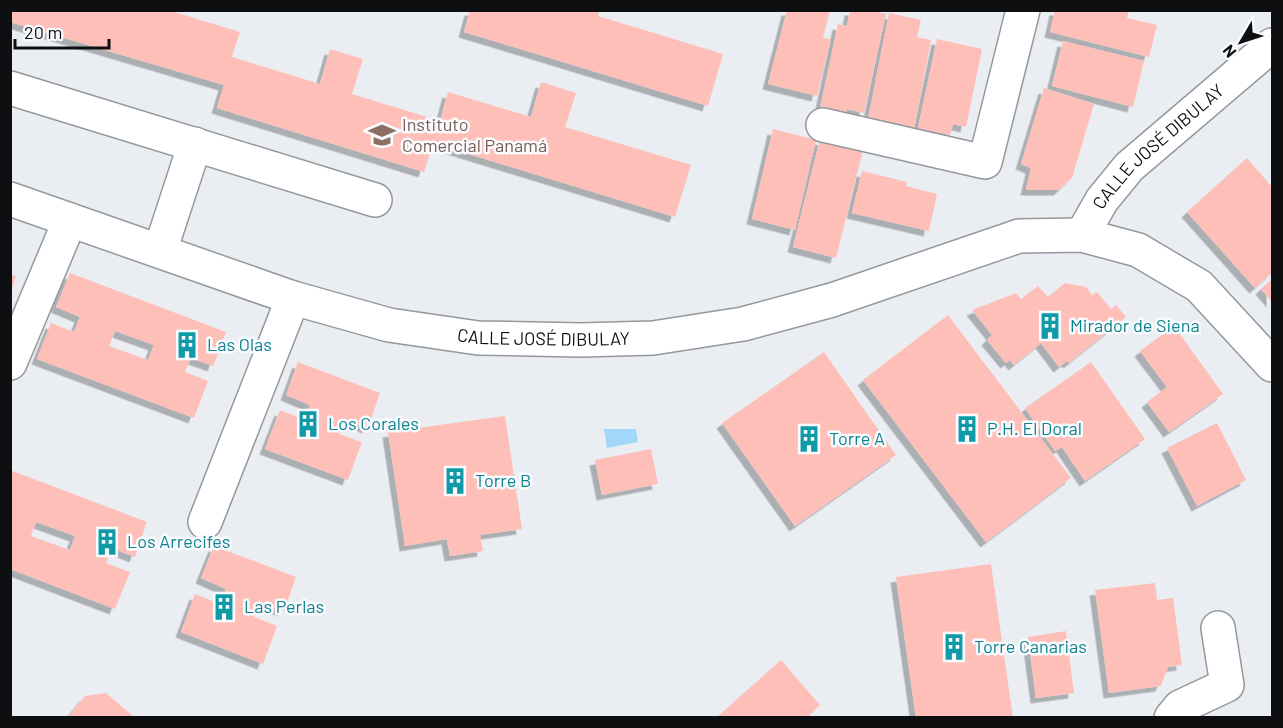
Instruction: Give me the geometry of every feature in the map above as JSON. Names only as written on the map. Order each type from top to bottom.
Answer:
[{"type":"street","points":[[823,125],[985,162],[1018,12]]},
{"type":"street","name":"CALLE JOSÉ DIBULAY","points":[[1082,235],[1102,200],[1129,167],[1272,45]]},
{"type":"street","points":[[10,88],[375,200]]},
{"type":"street","points":[[159,251],[195,144]]},
{"type":"street","name":"CALLE JOSÉ DIBULAY","points":[[10,199],[293,298],[389,325],[478,338],[581,340],[653,338],[743,324],[832,300],[1019,236],[1082,235],[1138,250],[1199,286],[1272,365]]},
{"type":"street","points":[[10,363],[70,219]]},
{"type":"street","points":[[205,522],[293,298]]},
{"type":"street","points":[[1171,717],[1180,707],[1227,685],[1218,628]]},
{"type":"water","points":[[604,429],[636,429],[638,442],[607,448]]},
{"type":"building","points":[[10,10],[168,10],[240,32],[232,57],[320,84],[330,49],[363,59],[352,94],[440,121],[448,92],[531,117],[541,82],[576,93],[565,127],[691,165],[675,217],[433,143],[424,172],[217,108],[224,85],[10,22]]},
{"type":"building","points":[[470,10],[599,10],[598,16],[723,54],[708,106],[464,32]]},
{"type":"building","points":[[787,10],[830,10],[823,38],[831,39],[817,96],[768,84]]},
{"type":"building","points":[[850,10],[869,10],[886,14],[864,113],[847,109],[845,118],[819,113],[838,24],[847,26]]},
{"type":"building","points":[[1055,10],[1129,10],[1127,18],[1157,25],[1149,57],[1050,32]]},
{"type":"building","points":[[889,13],[921,20],[917,37],[931,40],[914,129],[868,119]]},
{"type":"building","points":[[937,39],[982,49],[966,127],[953,124],[950,135],[918,128]]},
{"type":"building","points":[[1063,41],[1144,61],[1133,107],[1052,86]]},
{"type":"building","points":[[1044,88],[1094,104],[1072,178],[1059,190],[1026,190],[1031,168],[1021,164]]},
{"type":"building","points":[[773,129],[816,140],[795,230],[752,219]]},
{"type":"building","points":[[820,139],[863,150],[836,258],[793,247]]},
{"type":"building","points":[[1247,158],[1272,187],[1272,273],[1255,288],[1187,212]]},
{"type":"building","points":[[862,171],[907,182],[906,186],[937,194],[929,231],[852,213]]},
{"type":"building","name":"Las Olas","points":[[70,273],[226,332],[213,366],[191,358],[185,372],[208,381],[194,418],[37,359],[51,323],[74,332],[80,317],[56,307]],"holes":[[[115,331],[154,345],[148,360],[109,346]]]},
{"type":"building","points":[[10,274],[16,276],[11,291],[10,291]]},
{"type":"building","points":[[1272,279],[1272,302],[1261,289]]},
{"type":"building","name":"Mirador de Siena","points":[[1065,283],[1086,287],[1092,295],[1097,292],[1111,309],[1116,305],[1126,317],[1069,363],[1067,361],[1059,367],[1041,343],[1014,365],[1010,360],[1006,363],[987,340],[992,335],[972,310],[1016,293],[1021,299],[1038,286],[1048,297]]},
{"type":"building","name":"P.H. El Doral","points":[[948,315],[1071,478],[986,542],[863,380]]},
{"type":"building","points":[[1174,326],[1223,394],[1169,432],[1147,402],[1167,387],[1140,351]]},
{"type":"building","name":"Torre A","points":[[824,352],[896,455],[795,526],[722,423]]},
{"type":"building","name":"Los Corales","points":[[298,362],[380,393],[368,428],[344,418],[339,434],[362,442],[348,480],[265,449],[280,410],[304,420],[310,405],[286,395]]},
{"type":"building","points":[[1091,362],[1145,439],[1085,481],[1062,447],[1055,451],[1025,408]]},
{"type":"building","name":"Torre B","points":[[505,416],[522,529],[480,535],[483,551],[450,556],[447,539],[405,546],[388,432]]},
{"type":"building","points":[[1217,423],[1246,480],[1197,506],[1167,448]]},
{"type":"building","points":[[651,449],[658,484],[602,495],[595,460]]},
{"type":"building","name":"Los Arrecifes","points":[[10,470],[147,522],[135,557],[112,548],[106,563],[130,572],[115,609],[10,569]],"holes":[[[36,522],[75,536],[70,550],[31,536]]]},
{"type":"building","name":"Las Perlas","points":[[214,546],[296,577],[284,611],[260,602],[254,617],[277,626],[263,664],[181,632],[195,594],[220,604],[226,589],[201,578]]},
{"type":"building","name":"Torre Canarias","points":[[991,564],[1013,718],[916,718],[896,577]]},
{"type":"building","points":[[1155,583],[1157,600],[1173,598],[1182,665],[1168,667],[1161,686],[1109,693],[1095,590]]},
{"type":"building","points":[[1066,631],[1074,693],[1036,698],[1028,637]]},
{"type":"building","points":[[781,660],[820,705],[806,718],[716,718]]},
{"type":"building","points":[[106,693],[135,718],[67,718],[85,696]]},
{"type":"place","name":"Instituto Comercial Panamá","points":[[382,135]]},
{"type":"place","name":"Mirador de Siena","points":[[1050,326]]},
{"type":"place","name":"Las Olas","points":[[187,345]]},
{"type":"place","name":"Los Corales","points":[[308,424]]},
{"type":"place","name":"P.H. El Doral","points":[[967,429]]},
{"type":"place","name":"Torre A","points":[[809,439]]},
{"type":"place","name":"Torre B","points":[[455,481]]},
{"type":"place","name":"Los Arrecifes","points":[[107,542]]},
{"type":"place","name":"Las Perlas","points":[[224,607]]},
{"type":"place","name":"Torre Canarias","points":[[954,647]]}]
